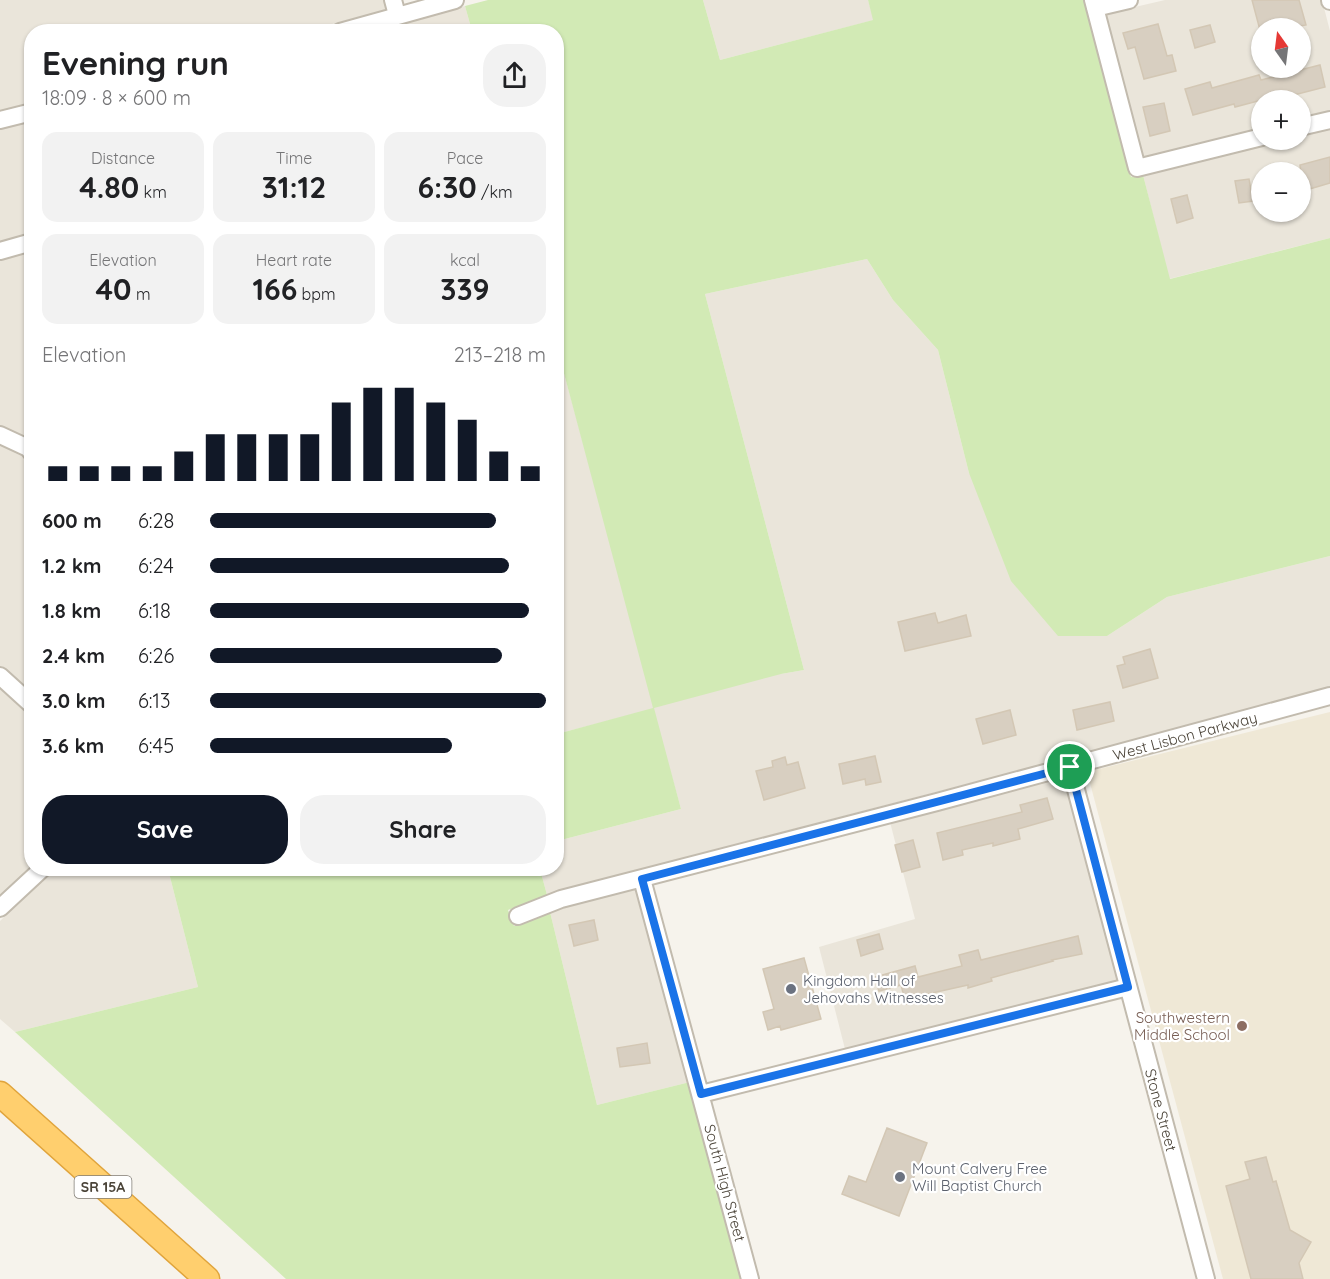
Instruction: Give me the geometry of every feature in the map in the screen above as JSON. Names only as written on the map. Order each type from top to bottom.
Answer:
[{"type":"highway","name":"SR 15A","points":[[0,1094],[207,1279]]},
{"type":"street","points":[[383,24],[395,8],[455,0]]},
{"type":"street","points":[[1129,0],[1094,4],[1137,168],[1251,140]]},
{"type":"street","points":[[0,120],[24,114]]},
{"type":"street","points":[[1311,124],[1330,120]]},
{"type":"street","points":[[0,251],[24,244]]},
{"type":"street","points":[[0,435],[24,446]]},
{"type":"street","points":[[0,676],[24,698]]},
{"type":"street","name":"West Lisbon Parkway","points":[[518,916],[561,900],[1070,767],[1330,696]]},
{"type":"street","name":"Stone Street","points":[[1070,767],[1206,1279]]},
{"type":"street","points":[[0,908],[34,876]]},
{"type":"street","name":"South High Street","points":[[642,879],[750,1279]]},
{"type":"street","points":[[701,1094],[1128,987]]},
{"type":"shaded area","points":[[0,0],[385,0],[388,9],[332,24],[24,24],[24,105],[0,111]]},
{"type":"shaded area","points":[[703,0],[868,0],[874,20],[720,60]]},
{"type":"shaded area","points":[[1165,0],[1322,0],[1330,31],[1330,111],[1311,116],[1311,90],[1251,90],[1251,131],[1142,158],[1105,14]]},
{"type":"shaded area","points":[[465,6],[470,24],[400,24]]},
{"type":"shaded area","points":[[24,123],[24,235],[0,242],[0,129]]},
{"type":"shaded area","points":[[1330,128],[1330,238],[1169,279],[1143,175],[1251,149],[1311,150],[1311,133]]},
{"type":"shaded area","points":[[24,253],[24,438],[0,426],[0,260]]},
{"type":"shaded area","points":[[867,259],[893,300],[938,350],[969,473],[1107,636],[1167,597],[1330,556],[1330,687],[547,895],[542,876],[564,876],[564,839],[681,809],[653,709],[564,732],[564,373],[631,620],[781,674],[804,670],[705,294]]},
{"type":"shaded area","points":[[0,444],[24,456],[24,688],[0,666]]},
{"type":"shaded area","points":[[0,687],[24,709],[24,874],[0,896]]},
{"type":"shaded area","name":"Southwestern Middle School","points":[[1330,712],[1330,1279],[1223,1279],[1087,772]]},
{"type":"shaded area","points":[[1065,776],[1119,980],[845,1049],[819,947],[915,919],[890,822]]},
{"type":"shaded area","points":[[47,876],[170,876],[198,987],[15,1032],[0,1019],[0,921]]},
{"type":"shaded area","points":[[637,888],[690,1082],[597,1105],[550,912]]},
{"type":"green space","points":[[488,0],[703,0],[720,60],[873,20],[868,0],[1086,0],[1131,177],[1143,175],[1170,279],[1330,238],[1330,556],[1167,597],[1107,636],[1058,636],[1011,581],[969,473],[938,350],[893,300],[867,259],[705,294],[804,670],[654,708],[681,809],[564,839],[564,732],[653,708],[564,373],[564,24],[470,24],[465,6]]},
{"type":"green space","points":[[170,876],[542,876],[547,895],[508,910],[514,926],[550,912],[597,1105],[690,1082],[742,1279],[286,1279],[15,1032],[198,987]]},
{"type":"building","points":[[1252,0],[1299,0],[1304,18],[1257,18]]},
{"type":"building","points":[[1158,24],[1167,56],[1172,55],[1176,71],[1144,79],[1135,47],[1128,49],[1123,33]]},
{"type":"building","points":[[1210,25],[1215,42],[1195,48],[1190,30]]},
{"type":"building","points":[[1320,65],[1325,87],[1311,91],[1251,90],[1251,103],[1235,107],[1234,104],[1193,115],[1185,89],[1210,82],[1212,88],[1251,77],[1261,80],[1311,78],[1311,67]]},
{"type":"building","points":[[1164,103],[1170,131],[1150,136],[1143,107]]},
{"type":"building","points":[[1330,157],[1330,183],[1311,189],[1311,162]]},
{"type":"building","points":[[1249,179],[1251,201],[1239,203],[1235,181]]},
{"type":"building","points":[[1187,195],[1193,218],[1177,223],[1171,199]]},
{"type":"building","points":[[935,613],[938,623],[966,615],[971,636],[905,651],[898,622]]},
{"type":"building","points":[[1150,649],[1158,678],[1123,688],[1117,666],[1125,664],[1123,657]]},
{"type":"building","points":[[1110,702],[1114,721],[1077,730],[1073,710]]},
{"type":"building","points":[[1010,710],[1016,735],[983,744],[976,719]]},
{"type":"building","points":[[875,756],[881,782],[866,785],[865,779],[843,784],[839,764]]},
{"type":"building","points":[[785,757],[787,765],[798,762],[805,788],[764,800],[756,771],[773,767],[772,761]]},
{"type":"building","points":[[1047,798],[1053,819],[1018,829],[1020,839],[993,846],[993,843],[962,850],[963,855],[943,860],[937,833],[1022,812],[1020,805]]},
{"type":"building","points":[[913,840],[920,867],[902,872],[895,845]]},
{"type":"building","points":[[594,920],[598,940],[574,946],[569,925]]},
{"type":"building","points":[[879,934],[883,949],[861,956],[857,940]]},
{"type":"building","points":[[1078,936],[1082,954],[1052,960],[991,978],[992,981],[968,988],[968,985],[923,995],[924,999],[906,1004],[901,985],[879,991],[875,977],[915,966],[918,977],[962,966],[959,955],[978,950],[981,960]]},
{"type":"building","name":"Kingdom Hall of Jehovahs Witnesses","points":[[804,958],[821,1019],[781,1030],[780,1026],[768,1030],[763,1012],[774,1009],[763,969]]},
{"type":"building","points":[[647,1043],[650,1063],[620,1067],[617,1048]]},
{"type":"building","points":[[887,1128],[927,1143],[899,1216],[842,1194],[849,1176],[866,1182]]},
{"type":"building","points":[[1266,1157],[1273,1182],[1276,1181],[1290,1230],[1311,1242],[1299,1263],[1303,1279],[1251,1279],[1226,1186],[1250,1179],[1245,1162]]},
{"type":"place","name":"Kingdom Hall of Jehovahs Witnesses","points":[[791,989]]},
{"type":"place","name":"Southwestern Middle School","points":[[1242,1026]]},
{"type":"place","name":"Mount Calvery Free Will Baptist Church","points":[[900,1177]]},
{"type":"route","points":[[1070,767],[1128,987],[701,1094],[642,879],[1070,767]]}]
